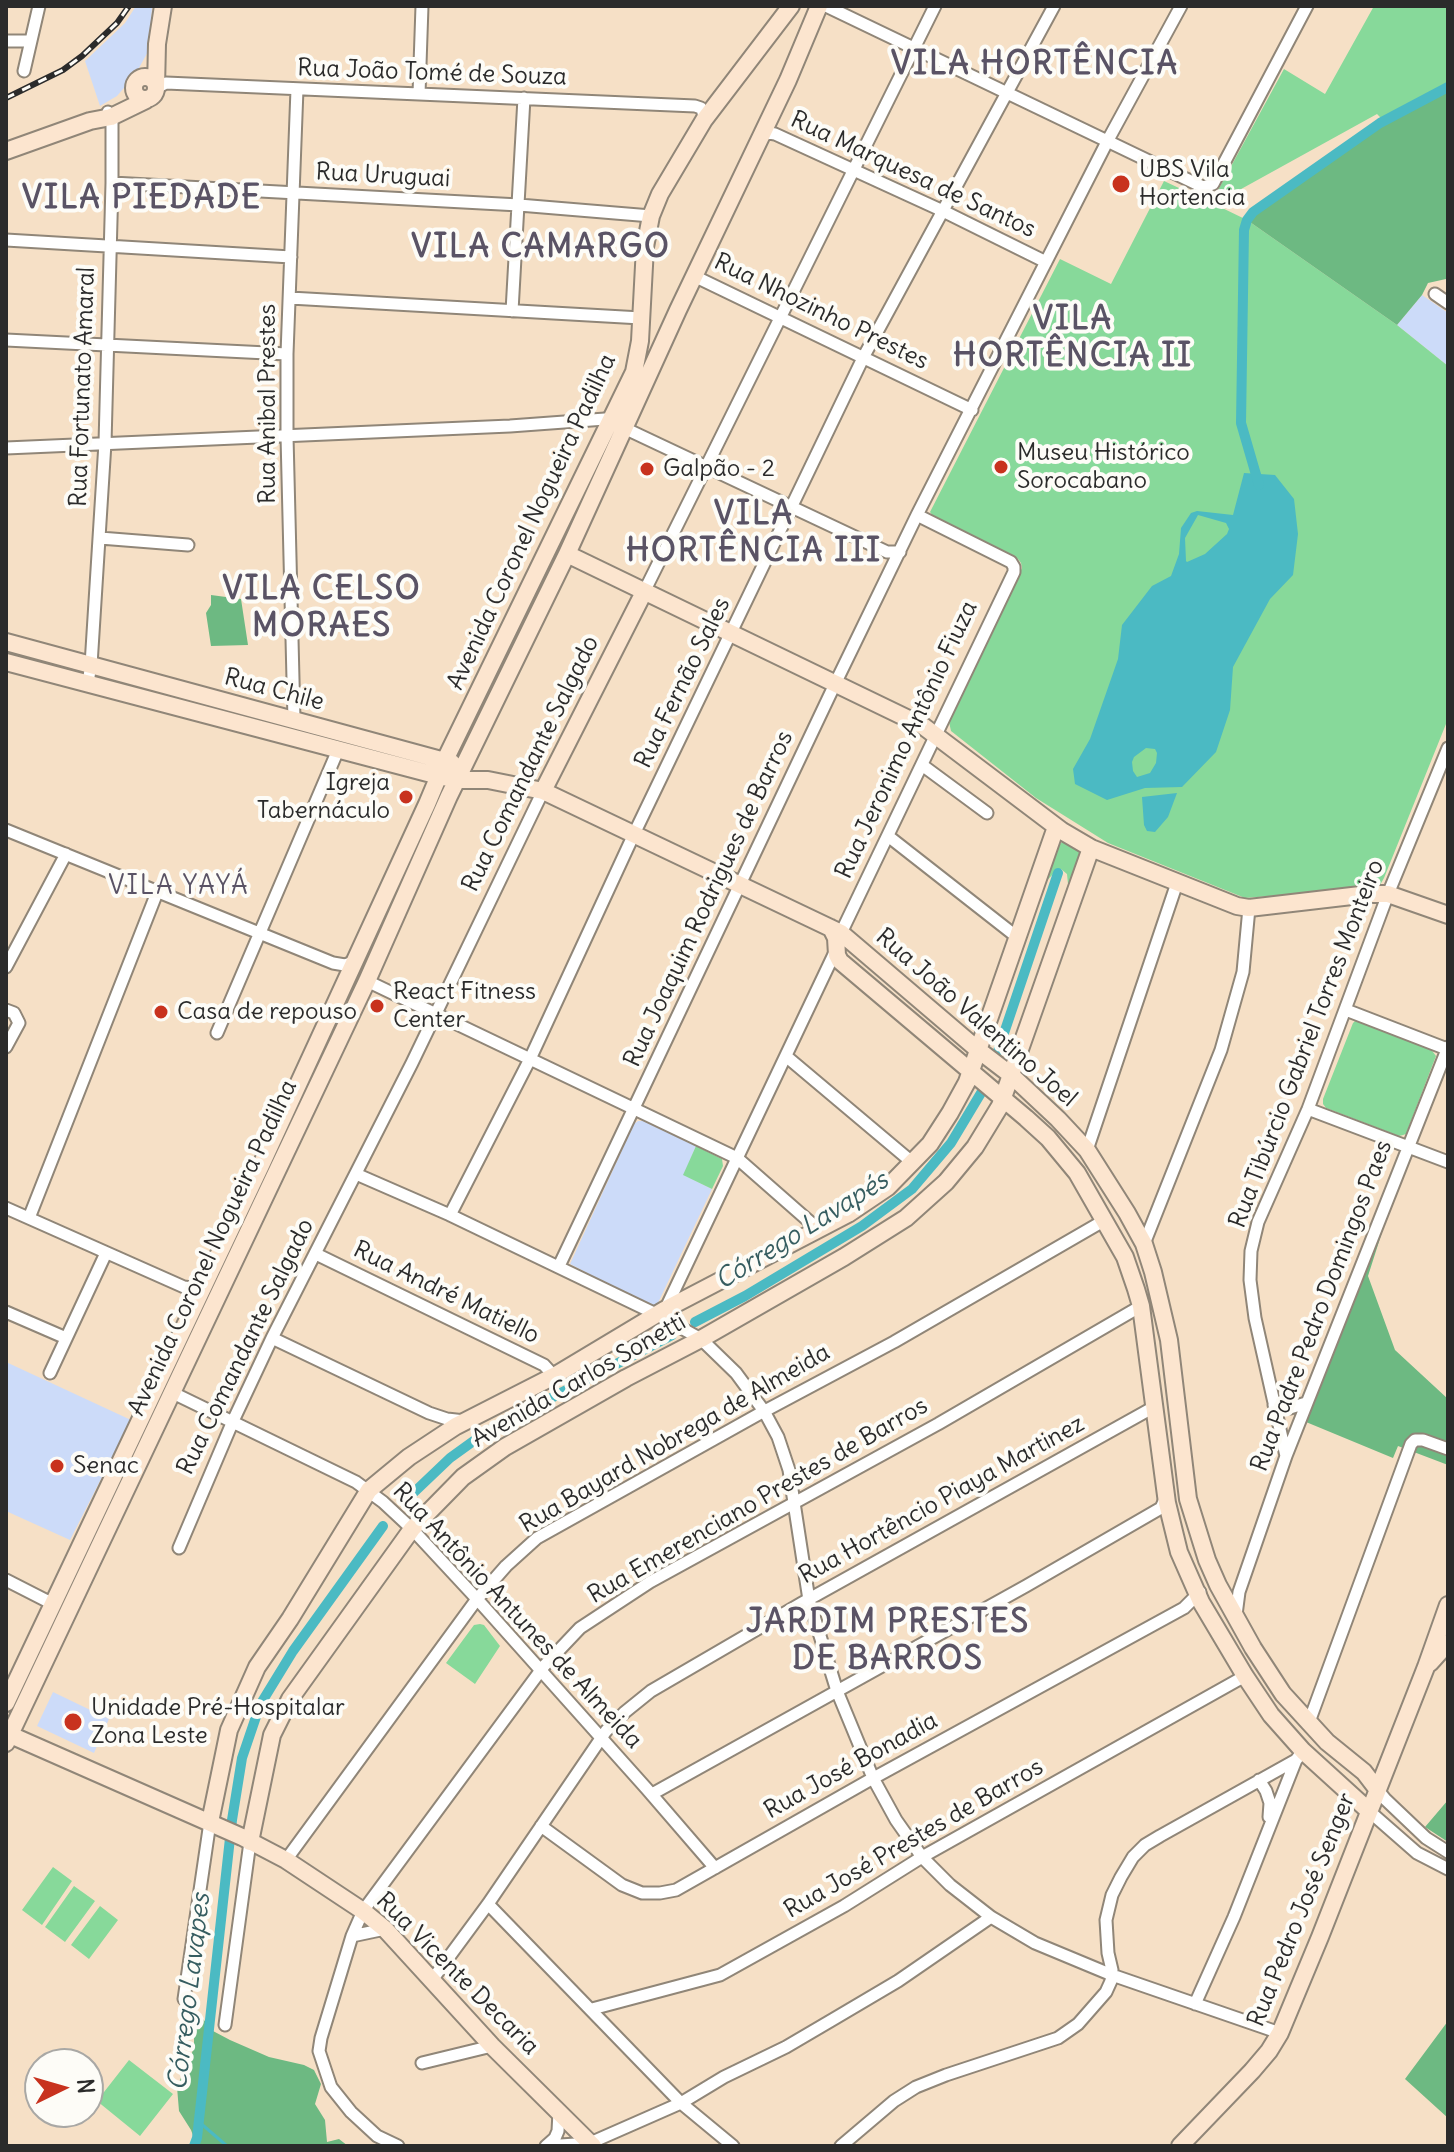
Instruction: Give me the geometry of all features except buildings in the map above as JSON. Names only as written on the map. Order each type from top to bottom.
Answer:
[{"type":"street","points":[[24,71],[39,6]]},
{"type":"street","points":[[6,151],[109,114],[121,103],[148,90],[163,6]]},
{"type":"street","points":[[419,94],[422,6]]},
{"type":"street","points":[[651,216],[660,194],[704,120],[791,6]]},
{"type":"street","name":"Avenida Coronel Nogueira Padilha","points":[[6,1703],[202,1295],[442,768],[678,310],[788,80],[819,6]]},
{"type":"street","points":[[826,6],[1203,187],[1213,184],[1307,6]]},
{"type":"street","name":"Rua Comandante Salgado","points":[[179,1548],[272,1338],[935,6]]},
{"type":"street","name":"Rua Fernão Sales","points":[[450,1215],[530,1059],[634,834],[864,356],[1054,6]]},
{"type":"street","name":"Rua Joaquim Rodrigues de Barros","points":[[559,1266],[917,515],[1108,140],[1181,6]]},
{"type":"street","points":[[7,41],[30,41]]},
{"type":"street","name":"Rua João Tomé de Souza","points":[[148,90],[166,83],[695,106],[701,108],[704,120]]},
{"type":"street","name":"Rua Anibal Prestes","points":[[294,720],[287,354],[297,89]]},
{"type":"street","points":[[512,311],[524,98]]},
{"type":"street","name":"Rua Fortunato Amaral","points":[[91,665],[105,443],[112,183],[109,114]]},
{"type":"street","name":"Rua Marquesa de Santos","points":[[760,136],[775,134],[1046,262]]},
{"type":"street","name":"Rua Uruguai","points":[[112,183],[519,205],[651,216]]},
{"type":"street","name":"Avenida Coronel Nogueira Padilha","points":[[7,1737],[171,1392],[202,1295],[367,981],[460,774],[567,554],[618,424],[648,319],[644,265],[651,216]]},
{"type":"street","points":[[6,240],[291,257]]},
{"type":"street","name":"Rua Nhozinho Prestes","points":[[694,276],[972,410]]},
{"type":"street","points":[[1435,294],[1448,303]]},
{"type":"street","points":[[290,298],[648,319],[665,319],[678,310]]},
{"type":"street","points":[[6,340],[287,354]]},
{"type":"street","points":[[6,448],[605,419],[887,552],[900,552]]},
{"type":"street","name":"Rua Jeronimo Antônio Fiuza","points":[[661,1313],[787,1057],[1014,572],[1011,562],[917,515]]},
{"type":"street","points":[[100,538],[188,545]]},
{"type":"street","points":[[567,554],[923,726],[1059,829],[1091,848],[1237,906],[1249,908],[1388,894],[1448,915]]},
{"type":"street","name":"Rua Chile","points":[[6,642],[294,720],[442,768]]},
{"type":"street","name":"Rua Chile","points":[[6,662],[338,750],[400,765],[442,768]]},
{"type":"street","points":[[88,682],[91,665]]},
{"type":"street","name":"Rua Tibúrcio Gabriel Torres Monteiro","points":[[1286,1456],[1255,1318],[1250,1280],[1251,1251],[1258,1222],[1308,1109],[1388,894],[1448,748]]},
{"type":"street","points":[[217,1033],[338,750]]},
{"type":"street","points":[[400,765],[421,776],[427,804]]},
{"type":"street","points":[[922,765],[987,813]]},
{"type":"street","points":[[442,768],[460,774]]},
{"type":"street","name":"Rua João Valentino Joel","points":[[460,774],[543,791],[739,886],[840,945],[1011,1075],[1087,1150],[1144,1244],[1153,1272],[1169,1340],[1173,1501],[1207,1560],[1211,1597],[1236,1619],[1283,1694],[1327,1742],[1364,1772],[1377,1789]]},
{"type":"street","name":"Avenida Carlos Sonetti","points":[[184,1999],[213,1823],[215,1793],[229,1730],[257,1667],[369,1490],[409,1457],[465,1421],[554,1376],[661,1313],[848,1214],[888,1187],[930,1144],[950,1113],[970,1071],[1059,829]]},
{"type":"street","points":[[6,830],[333,963],[345,965],[355,961]]},
{"type":"street","points":[[888,836],[1017,937]]},
{"type":"street","name":"Avenida Carlos Sonetti","points":[[225,2025],[246,1839],[272,1735],[290,1699],[409,1526],[463,1477],[505,1447],[844,1257],[906,1218],[946,1182],[975,1147],[1003,1098],[1091,848]]},
{"type":"street","points":[[6,967],[66,854]]},
{"type":"street","points":[[1087,1150],[1177,883]]},
{"type":"street","points":[[29,1218],[158,890]]},
{"type":"street","points":[[1144,1244],[1221,1050],[1243,972],[1249,908]]},
{"type":"street","name":"Rua João Valentino Joel","points":[[840,945],[970,1071],[1048,1138],[1077,1173],[1125,1257],[1141,1306],[1154,1407],[1173,1501],[1179,1552],[1211,1597],[1245,1676],[1299,1756],[1350,1792],[1369,1811]]},
{"type":"street","points":[[333,963],[343,971],[345,984]]},
{"type":"street","points":[[367,981],[737,1158],[819,1230]]},
{"type":"street","points":[[6,1010],[14,1013],[19,1023],[6,1047]]},
{"type":"street","points":[[1346,1010],[1448,1048]]},
{"type":"street","name":"Rua Padre Pedro Domingos Paes","points":[[1236,1619],[1237,1598],[1286,1456],[1448,1048]]},
{"type":"street","points":[[787,1057],[913,1163]]},
{"type":"street","points":[[1308,1109],[1448,1162]]},
{"type":"street","points":[[356,1174],[661,1313],[701,1339],[736,1373],[764,1411],[778,1437],[789,1470],[809,1600],[837,1691],[873,1778],[896,1820],[922,1857],[950,1885],[991,1917],[1035,1943],[1112,1975],[1280,2033]]},
{"type":"street","points":[[6,1208],[202,1295]]},
{"type":"street","name":"Rua Bayard Nobrega de Almeida","points":[[279,1856],[477,1599],[506,1566],[537,1538],[894,1342],[1105,1220]]},
{"type":"street","points":[[50,1373],[106,1253]]},
{"type":"street","name":"Rua André Matiello","points":[[316,1254],[544,1365],[554,1376]]},
{"type":"street","points":[[626,1299],[634,1314],[634,1323],[628,1333]]},
{"type":"street","name":"Rua Emerenciano Prestes de Barros","points":[[398,2146],[377,2136],[351,2112],[331,2087],[319,2051],[321,2038],[352,1936],[363,1911],[540,1671],[580,1628],[650,1582],[938,1424],[1141,1306]]},
{"type":"street","points":[[6,1312],[66,1338]]},
{"type":"street","points":[[272,1338],[429,1413],[465,1421]]},
{"type":"street","name":"Rua Antônio Antunes de Almeida","points":[[171,1392],[356,1482],[383,1502],[477,1599],[715,1868]]},
{"type":"street","points":[[1274,1405],[1290,1408],[1306,1403]]},
{"type":"street","name":"Rua Hortêncio Piaya Martinez","points":[[432,1980],[488,1904],[601,1737],[651,1691],[1154,1407]]},
{"type":"street","points":[[429,1413],[438,1426],[436,1438]]},
{"type":"street","points":[[1309,1722],[1411,1444],[1415,1440],[1423,1440],[1448,1449]]},
{"type":"street","points":[[652,1794],[1173,1501]]},
{"type":"street","points":[[6,1580],[53,1604]]},
{"type":"street","name":"Rua Padre Pedro Domingos Paes","points":[[1211,1597],[1243,1583]]},
{"type":"street","name":"Rua José Bonadia","points":[[541,1826],[622,1885],[642,1893],[676,1890],[873,1778],[1184,1608],[1211,1597]]},
{"type":"street","name":"Rua Pedro José Senger","points":[[1180,2146],[1252,2071],[1280,2033],[1446,1617]]},
{"type":"street","name":"Rua Pedro José Senger","points":[[1426,1667],[1448,1643]]},
{"type":"street","name":"Rua José Prestes de Barros","points":[[592,2009],[720,1975],[844,1906],[922,1857],[1245,1676]]},
{"type":"street","points":[[1293,1704],[1312,1700],[1319,1695]]},
{"type":"street","name":"Rua Vicente Decaria","points":[[7,1737],[187,1811],[246,1839],[279,1856],[363,1911],[385,1929],[492,2046],[592,2144]]},
{"type":"street","points":[[841,2146],[894,2101],[916,2087],[1058,2038],[1078,2024],[1106,1992],[1112,1975],[1106,1920],[1112,1895],[1133,1857],[1145,1845],[1299,1756]]},
{"type":"street","points":[[1195,2004],[1299,1756]]},
{"type":"street","points":[[1350,1792],[1364,1789],[1367,1782],[1364,1772],[1382,1769],[1387,1764]]},
{"type":"street","points":[[1259,1780],[1270,1803],[1265,1837]]},
{"type":"street","points":[[1377,1789],[1426,1838],[1448,1852]]},
{"type":"street","points":[[187,1811],[205,1807],[215,1793]]},
{"type":"street","points":[[1369,1811],[1417,1853],[1448,1869]]},
{"type":"street","name":"Avenida Carlos Sonetti","points":[[240,1903],[255,1858],[261,1853],[279,1856]]},
{"type":"street","points":[[488,1904],[681,2103],[733,2146]]},
{"type":"street","points":[[546,2146],[592,2144],[681,2103],[872,1997],[991,1917]]},
{"type":"street","points":[[352,1936],[385,1929]]},
{"type":"street","points":[[422,2063],[492,2046]]},
{"type":"street","points":[[546,2146],[558,2131],[559,2110]]},
{"type":"shaded area","points":[[136,6],[152,8],[149,50],[135,75],[117,96],[100,106],[85,61],[125,23]]},
{"type":"shaded area","points":[[1422,295],[1448,313],[1448,366],[1397,325]]},
{"type":"shaded area","points":[[638,1121],[696,1146],[684,1175],[712,1189],[654,1308],[570,1264]]},
{"type":"shaded area","name":"Senac","points":[[6,1362],[131,1420],[70,1540],[6,1511]]},
{"type":"shaded area","name":"Unidade Pré-Hospitalar Zona Leste","points":[[53,1692],[109,1719],[94,1753],[37,1726]]},
{"type":"green space","points":[[1374,6],[1448,6],[1448,87],[1384,121],[1377,114],[1214,204],[1247,220],[1397,325],[1448,366],[1448,719],[1380,885],[1245,898],[1108,843],[1036,798],[951,731],[949,722],[1022,568],[1018,559],[930,512],[1060,259],[1111,284],[1164,181],[1211,203],[1284,69],[1325,94]]},
{"type":"green space","points":[[1448,87],[1446,279],[1428,283],[1397,325],[1247,220],[1253,212],[1380,123]]},
{"type":"green space","points":[[211,595],[241,599],[248,645],[211,646],[206,613],[211,605]]},
{"type":"green space","points":[[1071,841],[1082,852],[1069,894],[1067,874],[1061,869],[1044,884],[1054,851],[1062,842]]},
{"type":"green space","points":[[1356,1020],[1430,1048],[1436,1056],[1406,1134],[1399,1136],[1326,1108],[1323,1104]]},
{"type":"green space","points":[[696,1146],[722,1159],[723,1166],[712,1189],[683,1175]]},
{"type":"green space","points":[[1384,1226],[1368,1276],[1395,1350],[1448,1399],[1448,1465],[1398,1446],[1393,1458],[1306,1422]]},
{"type":"green space","points":[[480,1624],[500,1646],[475,1684],[446,1663],[474,1625]]},
{"type":"green space","points":[[1448,1800],[1448,1842],[1425,1827]]},
{"type":"green space","points":[[53,1867],[72,1881],[42,1925],[22,1910]]},
{"type":"green space","points":[[74,1886],[95,1901],[65,1942],[45,1927]]},
{"type":"green space","points":[[100,1906],[118,1920],[89,1959],[71,1945]]},
{"type":"green space","points":[[197,2017],[230,2040],[269,2057],[314,2070],[321,2084],[315,2104],[325,2120],[327,2142],[339,2139],[348,2146],[197,2146],[179,2111],[177,2087],[194,2048],[194,2023]]},
{"type":"green space","points":[[1448,2021],[1448,2118],[1405,2079]]},
{"type":"green space","points":[[129,2060],[173,2094],[140,2136],[104,2107],[104,2092]]},
{"type":"water","points":[[1244,473],[1275,475],[1294,499],[1298,534],[1293,575],[1270,599],[1233,667],[1230,710],[1216,752],[1182,787],[1145,788],[1107,800],[1075,784],[1073,769],[1090,739],[1118,659],[1122,625],[1152,586],[1171,576],[1179,554],[1181,528],[1191,513],[1233,515]],"holes":[[[1198,515],[1226,523],[1229,529],[1205,554],[1187,562],[1185,538]],[[1146,748],[1155,749],[1156,763],[1150,773],[1137,777],[1132,762]]]},
{"type":"water","points":[[1177,793],[1168,817],[1155,832],[1147,831],[1142,797]]},
{"type":"waterway","name":"Córrego Lavapés","points":[[1259,485],[1241,423],[1244,230],[1247,220],[1253,212],[1380,123],[1448,87]]},
{"type":"waterway","name":"Córrego Lavapes","points":[[998,1051],[1058,873]]},
{"type":"waterway","name":"Córrego Lavapés","points":[[695,1322],[862,1226],[912,1189],[951,1143],[981,1093]]},
{"type":"waterway","name":"Córrego Lavapés","points":[[408,1498],[450,1458],[486,1432],[672,1335]]},
{"type":"waterway","name":"Córrego Lavapés","points":[[194,2146],[242,1758],[260,1705],[293,1651],[383,1526]]},
{"type":"waterway","points":[[198,2121],[227,2146]]},
{"type":"railway","points":[[6,98],[63,70],[82,56],[117,23],[129,6]]},
{"type":"place","name":"UBS Vila Hortencia","points":[[1121,184]]},
{"type":"place","name":"Museu Histórico Sorocabano","points":[[1001,467]]},
{"type":"place","name":"Galpão - 2","points":[[647,469]]},
{"type":"place","name":"Igreja Tabernáculo","points":[[406,797]]},
{"type":"place","name":"React Fitness Center","points":[[377,1006]]},
{"type":"place","name":"Casa de repouso","points":[[161,1012]]},
{"type":"place","name":"Senac","points":[[57,1466]]},
{"type":"place","name":"Unidade Pré-Hospitalar Zona Leste","points":[[73,1722]]},
{"type":"district","name":"VILA HORTÊNCIA","points":[[1035,65]]},
{"type":"district","name":"VILA PIEDADE","points":[[142,199]]},
{"type":"district","name":"VILA CAMARGO","points":[[541,248]]},
{"type":"district","name":"VILA HORTÊNCIA II","points":[[1073,338]]},
{"type":"district","name":"VILA HORTÊNCIA III","points":[[754,534]]},
{"type":"district","name":"VILA CELSO MORAES","points":[[322,608]]},
{"type":"district","name":"VILA YAYÁ","points":[[179,887]]},
{"type":"district","name":"JARDIM PRESTES DE BARROS","points":[[888,1642]]}]
